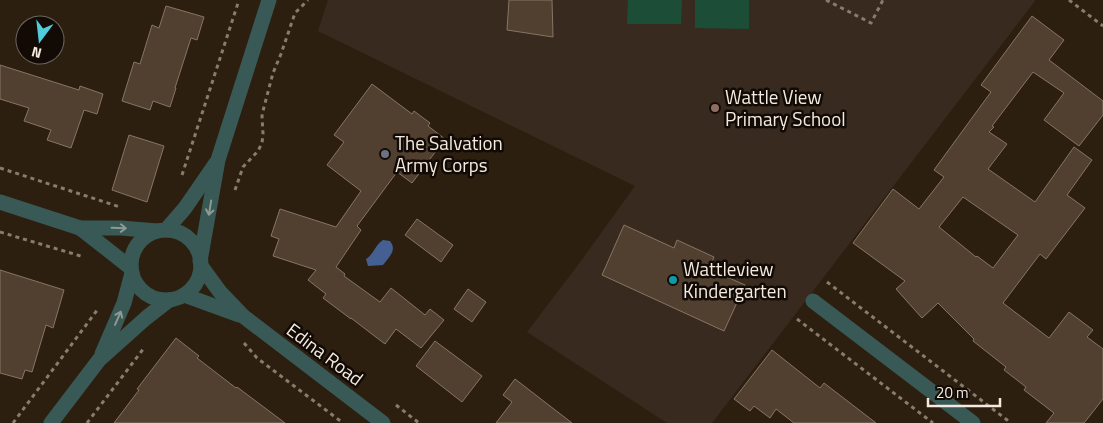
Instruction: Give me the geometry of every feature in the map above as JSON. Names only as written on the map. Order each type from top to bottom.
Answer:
[{"type":"street","points":[[51,423],[99,360],[146,318],[169,300],[184,295],[196,283],[201,264],[218,160],[269,0]]},
{"type":"street","points":[[99,360],[124,304],[131,271],[131,258],[135,248],[140,240],[148,234],[162,230],[185,208],[218,160]]},
{"type":"street","points":[[0,202],[80,228],[176,231],[193,243],[198,251],[201,264]]},
{"type":"street","points":[[80,228],[131,271],[135,282],[141,290],[150,296],[169,300]]},
{"type":"street","name":"Edina Road","points":[[201,264],[220,292],[243,316],[382,423]]},
{"type":"street","name":"Edina Road","points":[[184,295],[243,316]]},
{"type":"street","points":[[813,301],[973,423]]},
{"type":"path","points":[[182,176],[239,0]]},
{"type":"path","points":[[233,196],[243,167],[258,151],[262,143],[264,134],[262,116],[273,73],[295,13],[308,0]]},
{"type":"path","points":[[826,0],[871,22],[883,0]]},
{"type":"path","points":[[1069,0],[1103,26]]},
{"type":"path","points":[[0,168],[128,209]]},
{"type":"path","points":[[0,232],[87,258]]},
{"type":"path","points":[[827,282],[1012,423]]},
{"type":"path","points":[[13,423],[104,302]]},
{"type":"path","points":[[797,320],[933,423]]},
{"type":"path","points":[[242,340],[257,358],[343,423]]},
{"type":"path","points":[[87,423],[149,342]]},
{"type":"shaded area","name":"Wattle View Primary School","points":[[328,0],[1035,1],[712,423],[667,423],[527,332],[635,186],[318,31]]},
{"type":"green space","points":[[628,0],[682,0],[681,24],[627,24]]},
{"type":"green space","points":[[695,0],[749,0],[749,29],[695,28]]},
{"type":"water","points":[[383,240],[390,241],[392,244],[393,250],[390,256],[383,265],[368,266],[366,259]]},
{"type":"building","points":[[509,0],[552,0],[553,37],[507,30]]},
{"type":"building","points":[[166,6],[204,17],[197,40],[191,38],[170,107],[153,101],[150,110],[122,101],[134,62],[140,64],[152,25],[159,28]]},
{"type":"building","points":[[1032,16],[1064,40],[1049,60],[1103,101],[1103,115],[1079,146],[1044,120],[1064,93],[1033,72],[989,132],[1007,144],[988,169],[1035,202],[1074,147],[1092,160],[1067,195],[1085,208],[1046,259],[1040,254],[1003,303],[1049,338],[1069,312],[1093,330],[1087,337],[1103,349],[1103,399],[1084,423],[1046,423],[1054,413],[1024,390],[1026,387],[1004,370],[1006,367],[973,341],[974,339],[938,303],[922,318],[896,289],[905,281],[853,243],[893,189],[919,209],[944,177],[934,170],[991,92],[981,85]],"holes":[[[963,197],[1018,235],[993,268],[976,257],[939,227]]]},
{"type":"building","points":[[0,65],[79,90],[80,86],[103,94],[97,114],[84,110],[71,148],[47,140],[51,130],[24,121],[29,108],[0,99]]},
{"type":"building","points":[[372,84],[412,114],[414,111],[430,123],[428,126],[445,139],[412,183],[397,172],[357,226],[361,230],[336,267],[345,274],[344,276],[380,302],[391,288],[425,315],[430,309],[444,320],[421,348],[396,329],[385,344],[323,298],[326,294],[308,280],[316,270],[273,256],[279,239],[271,236],[280,209],[336,227],[361,191],[327,165],[344,142],[334,135]]},
{"type":"building","points":[[129,135],[164,146],[147,202],[112,190]]},
{"type":"building","points":[[417,219],[453,245],[441,262],[405,235]]},
{"type":"building","name":"Wattleview Kindergarten","points":[[624,225],[674,248],[677,240],[714,257],[709,269],[745,285],[724,331],[602,275]]},
{"type":"building","points":[[0,270],[64,290],[53,328],[46,325],[32,372],[25,370],[22,379],[0,373]]},
{"type":"building","points":[[468,289],[486,302],[472,322],[454,309]]},
{"type":"building","points":[[176,338],[199,356],[197,358],[285,423],[114,423]]},
{"type":"building","points":[[435,341],[482,376],[462,402],[416,366]]},
{"type":"building","points":[[772,350],[820,388],[824,383],[876,423],[794,423],[776,409],[770,418],[754,406],[750,411],[734,399]]},
{"type":"building","points":[[515,379],[572,423],[496,423],[512,402],[503,395]]},
{"type":"place","name":"Wattle View Primary School","points":[[715,108]]},
{"type":"place","name":"The Salvation Army Corps","points":[[385,154]]},
{"type":"place","name":"Wattleview Kindergarten","points":[[673,280]]}]
